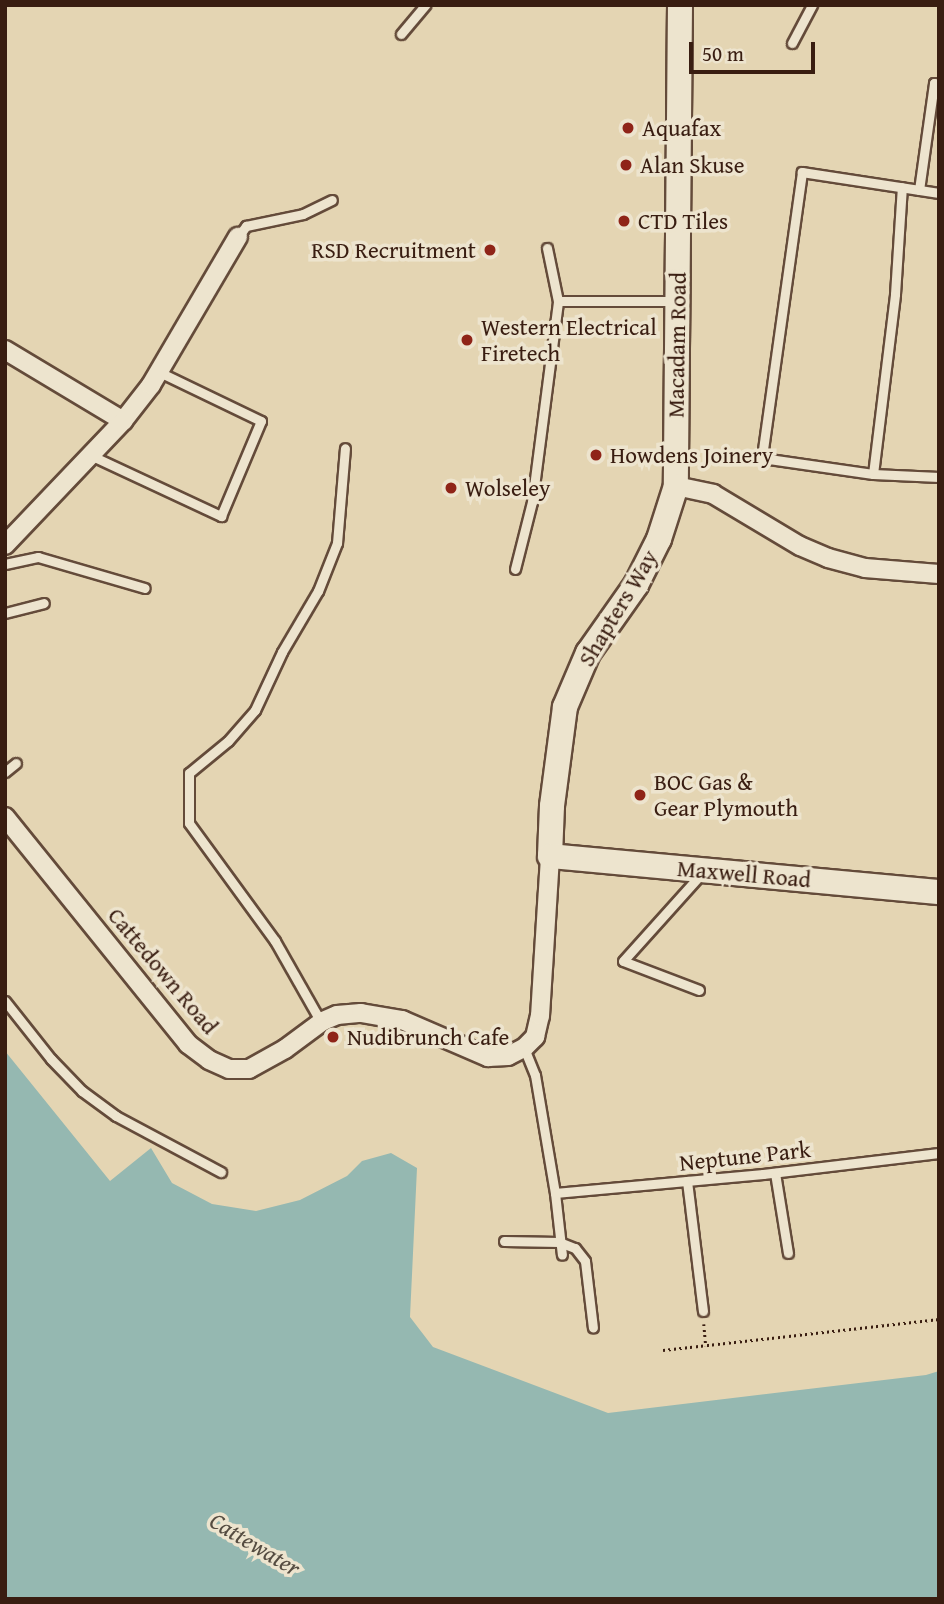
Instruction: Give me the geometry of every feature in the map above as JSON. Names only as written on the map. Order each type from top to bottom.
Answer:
[{"type":"street","name":"Macadam Road","points":[[676,486],[680,5]]},
{"type":"street","points":[[5,545],[122,421],[159,372],[238,237]]},
{"type":"street","points":[[5,350],[122,421]]},
{"type":"street","points":[[676,486],[713,494],[800,546],[828,558],[864,568],[939,574]]},
{"type":"street","name":"Shapters Way","points":[[550,856],[552,806],[565,707],[588,653],[636,585],[659,539],[676,486]]},
{"type":"street","name":"Cattedown Road","points":[[5,817],[188,1044],[209,1060],[229,1069],[249,1069],[285,1049],[321,1022],[337,1015],[377,1013],[488,1057],[508,1056],[524,1048]]},
{"type":"street","points":[[524,1048],[535,1037],[540,1016],[550,856]]},
{"type":"street","name":"Maxwell Road","points":[[550,856],[939,892]]},
{"type":"lane","points":[[401,34],[425,5]]},
{"type":"lane","points":[[792,43],[812,5]]},
{"type":"lane","points":[[919,190],[934,83],[939,85]]},
{"type":"lane","points":[[939,193],[802,172],[762,458],[873,474],[939,477]]},
{"type":"lane","points":[[873,474],[895,294],[902,187]]},
{"type":"lane","points":[[238,237],[246,226],[303,214],[332,200]]},
{"type":"lane","points":[[514,569],[532,502],[558,301],[547,248]]},
{"type":"lane","points":[[558,301],[677,301]]},
{"type":"lane","points":[[90,455],[221,516],[261,421],[159,372]]},
{"type":"lane","points":[[321,1022],[275,941],[189,823],[189,773],[228,741],[255,710],[282,652],[318,591],[337,543],[345,448]]},
{"type":"lane","points":[[5,564],[38,557],[145,588]]},
{"type":"lane","points":[[5,613],[44,603]]},
{"type":"lane","points":[[5,772],[16,763]]},
{"type":"lane","points":[[699,990],[623,961],[704,870]]},
{"type":"lane","points":[[5,1001],[51,1059],[82,1091],[116,1116],[221,1172]]},
{"type":"lane","points":[[524,1048],[535,1075],[555,1193],[556,1230],[562,1255]]},
{"type":"lane","name":"Neptune Park","points":[[555,1193],[775,1173],[939,1153]]},
{"type":"lane","points":[[775,1173],[789,1253]]},
{"type":"lane","points":[[687,1181],[703,1311]]},
{"type":"lane","points":[[504,1241],[559,1242],[575,1248],[585,1261],[593,1328]]},
{"type":"path","points":[[703,1311],[706,1346]]},
{"type":"path","points":[[663,1350],[939,1319]]},
{"type":"water","name":"Cattewater","points":[[5,1051],[110,1181],[151,1148],[172,1183],[212,1204],[256,1211],[300,1200],[347,1176],[362,1161],[391,1153],[417,1168],[410,1317],[433,1347],[608,1413],[926,1375],[939,1371],[939,1599],[5,1599]]},
{"type":"place","name":"Aquafax","points":[[628,128]]},
{"type":"place","name":"Alan Skuse","points":[[626,165]]},
{"type":"place","name":"CTD Tiles","points":[[624,221]]},
{"type":"place","name":"RSD Recruitment","points":[[490,250]]},
{"type":"place","name":"Western Electrical Firetech","points":[[467,340]]},
{"type":"place","name":"Howdens Joinery","points":[[596,455]]},
{"type":"place","name":"Wolseley","points":[[451,488]]},
{"type":"place","name":"BOC Gas & Gear Plymouth","points":[[640,795]]},
{"type":"place","name":"Nudibrunch Cafe","points":[[333,1037]]}]
